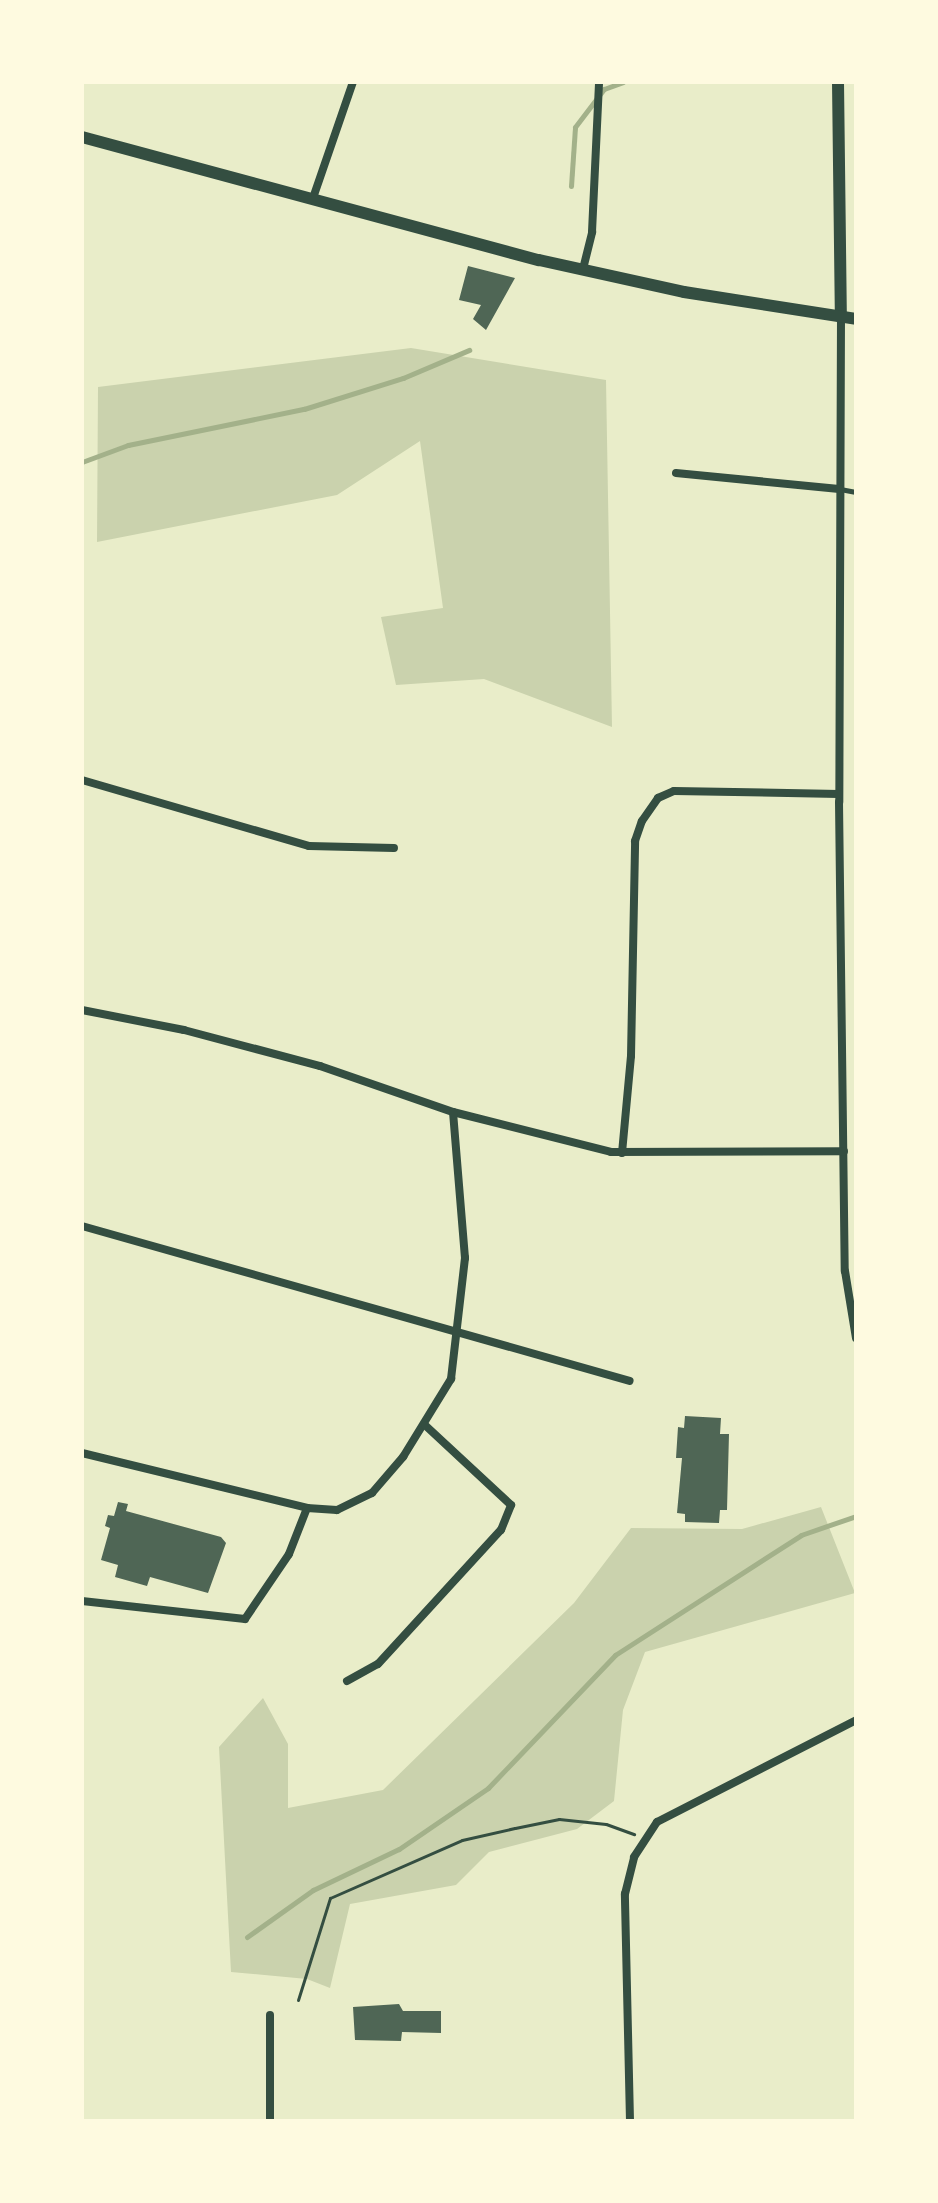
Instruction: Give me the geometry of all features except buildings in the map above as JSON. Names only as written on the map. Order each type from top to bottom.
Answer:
[{"type":"main road","points":[[838,82],[841,317]]},
{"type":"main road","points":[[82,137],[583,269],[684,292],[856,319]]},
{"type":"street","points":[[313,198],[353,82]]},
{"type":"street","points":[[583,269],[592,232],[599,82]]},
{"type":"street","points":[[841,317],[839,794],[845,1271],[856,1338]]},
{"type":"street","points":[[676,473],[839,489]]},
{"type":"street","points":[[82,780],[309,846],[394,848]]},
{"type":"street","points":[[622,1153],[631,1056],[635,841],[642,821],[658,798],[674,791],[839,794]]},
{"type":"street","points":[[82,1010],[320,1066],[453,1112],[622,1153],[844,1151]]},
{"type":"street","points":[[82,1453],[307,1508],[337,1510],[372,1493],[425,1425],[451,1379],[460,1334],[465,1258],[453,1112]]},
{"type":"street","points":[[82,1226],[630,1381]]},
{"type":"street","points":[[347,1681],[378,1664],[501,1530],[511,1505],[425,1425]]},
{"type":"street","points":[[82,1601],[245,1619],[289,1554],[307,1508]]},
{"type":"street","points":[[630,2121],[625,1894],[634,1857],[657,1822],[856,1720]]},
{"type":"street","points":[[270,2015],[270,2121]]},
{"type":"lane","points":[[839,489],[856,492]]},
{"type":"path","points":[[298,2000],[330,1898],[462,1840],[559,1819],[606,1824],[646,1838]]},
{"type":"green space","points":[[411,348],[606,380],[612,727],[484,679],[396,685],[381,617],[443,608],[420,441],[337,495],[97,542],[98,387]]},
{"type":"green space","points":[[821,1507],[855,1593],[645,1652],[623,1710],[614,1801],[577,1829],[489,1852],[456,1885],[350,1904],[330,1988],[307,1979],[231,1972],[219,1747],[263,1698],[288,1744],[288,1808],[383,1790],[574,1603],[631,1528],[742,1529]]},
{"type":"waterway","points":[[571,186],[575,127],[604,89],[623,82]]},
{"type":"waterway","points":[[82,462],[128,445],[304,409],[403,378],[469,350]]},
{"type":"waterway","points":[[247,1937],[313,1890],[399,1849],[488,1788],[615,1655],[801,1535],[856,1516]]}]
